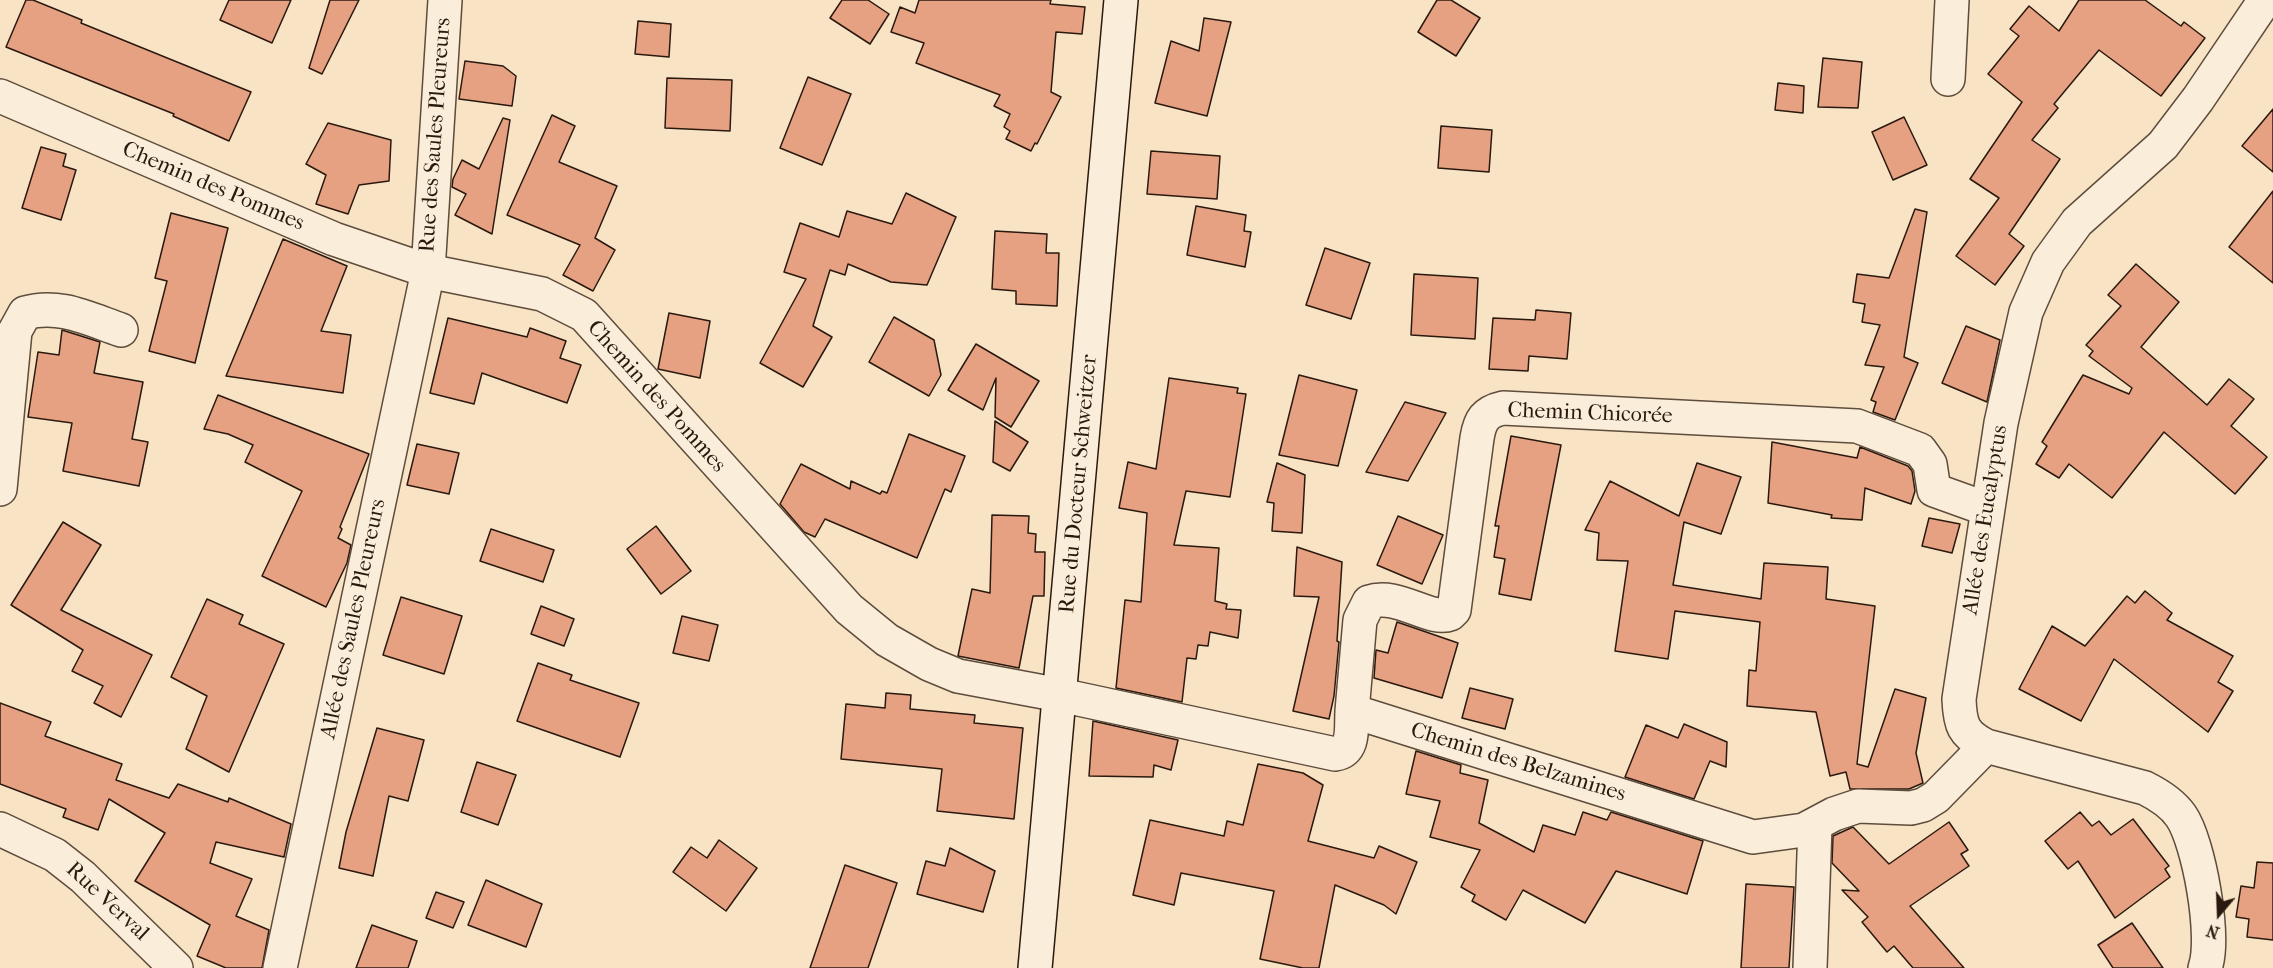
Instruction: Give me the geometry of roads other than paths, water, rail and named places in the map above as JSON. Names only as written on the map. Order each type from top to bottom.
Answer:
[{"type":"street","name":"Rue des Saules Pleureurs","points":[[428,271],[445,0]]},
{"type":"street","name":"Rue du Docteur Schweitzer","points":[[1035,968],[1121,0]]},
{"type":"street","points":[[1948,79],[1952,0]]},
{"type":"street","name":"Allée des Eucalyptus","points":[[2205,968],[2209,956],[2210,928],[2191,834],[2181,815],[2165,798],[2124,781],[1986,746],[1967,736],[1960,717],[1959,699],[2001,423],[2026,312],[2049,262],[2077,222],[2163,145],[2198,99],[2265,0]]},
{"type":"street","name":"Chemin des Pommes","points":[[0,96],[334,238],[428,271],[531,291],[563,303],[584,315],[849,609],[887,640],[929,664],[958,676],[1060,695]]},
{"type":"street","name":"Allée des Saules Pleureurs","points":[[279,968],[428,271]]},
{"type":"street","points":[[0,489],[15,331],[24,313],[42,308],[58,309],[121,330]]},
{"type":"street","name":"Chemin Chicorée","points":[[1352,711],[1360,620],[1369,602],[1380,598],[1392,599],[1440,616],[1446,616],[1454,610],[1477,438],[1483,418],[1491,411],[1503,408],[1857,426],[1920,450],[1930,464],[1932,486],[1937,493],[1987,509]]},
{"type":"street","points":[[1060,695],[1335,754],[1343,753],[1348,748],[1352,711]]},
{"type":"street","name":"Chemin des Belzamines","points":[[1352,711],[1753,837],[1793,832],[1815,826],[1834,814],[1858,806],[1911,808],[1923,805],[1935,797],[1986,746]]},
{"type":"street","points":[[1810,968],[1815,826]]},
{"type":"street","name":"Rue Verval","points":[[0,829],[55,855],[83,877],[176,968]]}]
